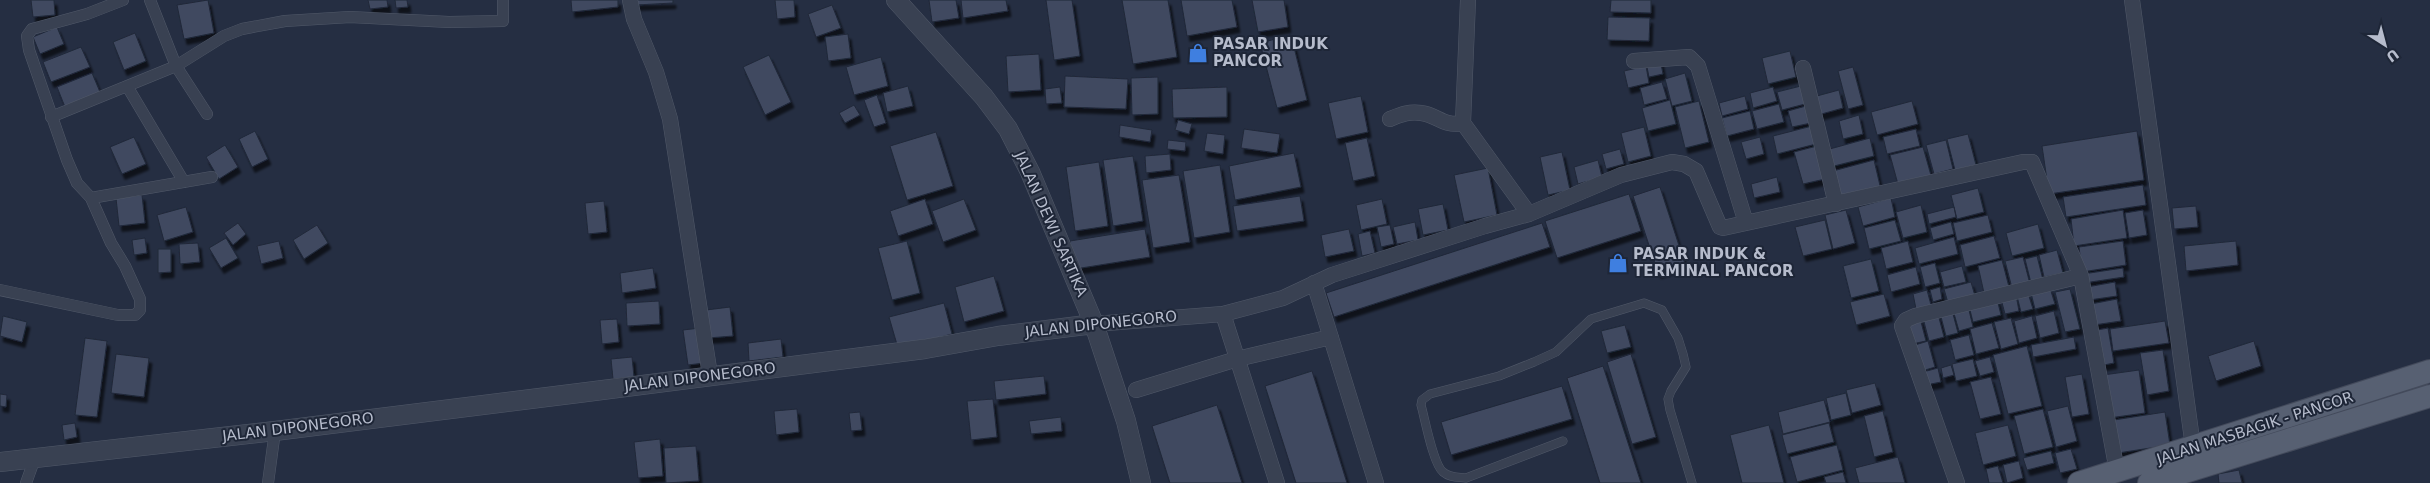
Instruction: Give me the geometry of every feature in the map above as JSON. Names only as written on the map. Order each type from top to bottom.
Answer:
[{"type":"main road","name":"JALAN MASBAGIK - PANCOR","points":[[2149,483],[2195,458],[2430,371]]},
{"type":"main road","name":"JALAN MASBAGIK - PANCOR","points":[[2079,483],[2117,471],[2195,458],[2430,396]]},
{"type":"street","points":[[0,290],[118,315],[130,316],[138,314],[141,306],[134,286],[111,243],[91,198],[77,183],[51,117],[29,50],[27,36],[32,30],[86,14],[123,0]]},
{"type":"street","points":[[150,0],[176,66],[207,114]]},
{"type":"street","points":[[51,117],[176,66],[224,36],[242,29],[285,21],[350,17],[503,22],[503,0]]},
{"type":"street","points":[[630,0],[634,19],[656,72],[670,119],[710,375]]},
{"type":"street","name":"JALAN DEWI SARTIKA","points":[[896,0],[984,97],[1008,130],[1030,172],[1094,324],[1126,422],[1142,483]]},
{"type":"street","points":[[1468,0],[1463,123],[1529,214]]},
{"type":"street","points":[[2132,0],[2195,458]]},
{"type":"street","points":[[1634,60],[1689,57],[1698,66],[1746,223],[2023,162],[2032,162],[2081,276],[2117,471]]},
{"type":"street","points":[[1803,68],[1836,204]]},
{"type":"street","points":[[127,86],[184,182]]},
{"type":"street","points":[[1390,119],[1408,112],[1423,113],[1441,122],[1463,123]]},
{"type":"street","name":"JALAN DIPONEGORO","points":[[0,462],[275,431],[925,349],[998,336],[1094,324],[1223,314],[1283,298],[1314,283],[1384,257],[1529,214],[1621,175],[1672,162],[1684,164],[1696,171],[1721,228],[1746,223]]},
{"type":"street","points":[[91,198],[212,177]]},
{"type":"street","points":[[1957,483],[1902,326],[1906,320],[1914,316],[2081,276]]},
{"type":"street","points":[[1314,283],[1376,483]]},
{"type":"street","points":[[1223,314],[1277,483]]},
{"type":"street","points":[[1136,390],[1236,359],[1331,337]]},
{"type":"street","points":[[268,483],[275,431]]},
{"type":"street","points":[[26,483],[35,458]]},
{"type":"lane","points":[[1563,441],[1466,478],[1451,477],[1442,472],[1437,461],[1421,405],[1422,400],[1430,394],[1499,376],[1534,362],[1556,352],[1591,319],[1644,303],[1662,310],[1678,338],[1684,354],[1686,367],[1668,399],[1692,483]]},
{"type":"building","points":[[31,0],[54,0],[55,15],[33,17]]},
{"type":"building","points":[[208,0],[214,33],[184,39],[177,5]]},
{"type":"building","points":[[368,0],[387,0],[388,7],[370,9]]},
{"type":"building","points":[[395,0],[407,0],[408,7],[396,8]]},
{"type":"building","points":[[571,0],[618,0],[618,7],[572,12]]},
{"type":"building","points":[[636,0],[673,0],[673,3],[636,5]]},
{"type":"building","points":[[775,0],[794,0],[795,17],[777,19]]},
{"type":"building","points":[[929,0],[956,0],[959,18],[932,22]]},
{"type":"building","points":[[961,0],[1006,0],[1008,11],[963,18]]},
{"type":"building","points":[[1046,0],[1072,0],[1080,56],[1054,60]]},
{"type":"building","points":[[1122,0],[1168,0],[1177,57],[1133,64]]},
{"type":"building","points":[[1181,0],[1232,0],[1237,27],[1187,36]]},
{"type":"building","points":[[1252,0],[1284,0],[1288,27],[1258,32]]},
{"type":"building","points":[[1611,0],[1651,0],[1651,13],[1610,12]]},
{"type":"building","points":[[832,5],[841,28],[816,37],[808,14]]},
{"type":"building","points":[[1608,17],[1650,18],[1649,41],[1607,40]]},
{"type":"building","points":[[57,27],[64,44],[40,54],[33,37]]},
{"type":"building","points":[[135,33],[146,61],[124,70],[113,42]]},
{"type":"building","points":[[848,34],[851,58],[828,61],[825,37]]},
{"type":"building","points":[[1291,35],[1307,100],[1277,108],[1260,43]]},
{"type":"building","points":[[81,47],[90,67],[51,82],[43,62]]},
{"type":"building","points":[[1790,51],[1796,77],[1768,84],[1762,58]]},
{"type":"building","points":[[1039,54],[1041,90],[1008,92],[1006,56]]},
{"type":"building","points":[[769,55],[791,102],[765,115],[743,67]]},
{"type":"building","points":[[881,57],[888,86],[854,95],[846,67]]},
{"type":"building","points":[[1660,59],[1663,74],[1649,77],[1646,62]]},
{"type":"building","points":[[1646,66],[1649,83],[1628,88],[1624,71]]},
{"type":"building","points":[[1853,67],[1863,105],[1848,109],[1838,71]]},
{"type":"building","points":[[92,73],[100,92],[65,107],[57,87]]},
{"type":"building","points":[[1685,73],[1692,101],[1672,106],[1665,79]]},
{"type":"building","points":[[1065,76],[1128,79],[1126,109],[1064,107]]},
{"type":"building","points":[[1158,77],[1158,114],[1132,115],[1131,78]]},
{"type":"building","points":[[1662,82],[1667,99],[1644,105],[1640,88]]},
{"type":"building","points":[[1805,85],[1809,103],[1782,110],[1777,92]]},
{"type":"building","points":[[908,86],[913,106],[887,112],[883,93]]},
{"type":"building","points":[[1060,87],[1062,103],[1046,104],[1045,89]]},
{"type":"building","points":[[1227,87],[1227,117],[1173,118],[1172,89]]},
{"type":"building","points":[[1773,87],[1777,101],[1753,108],[1750,93]]},
{"type":"building","points":[[1839,90],[1843,108],[1818,115],[1813,97]]},
{"type":"building","points":[[877,95],[886,123],[874,127],[864,100]]},
{"type":"building","points":[[1361,96],[1368,132],[1336,139],[1328,103]]},
{"type":"building","points":[[1745,96],[1748,109],[1722,116],[1719,103]]},
{"type":"building","points":[[1670,100],[1676,124],[1648,131],[1642,108]]},
{"type":"building","points":[[1699,101],[1709,142],[1685,148],[1675,107]]},
{"type":"building","points":[[1912,101],[1918,124],[1877,135],[1871,112]]},
{"type":"building","points":[[1779,104],[1784,122],[1757,129],[1752,111]]},
{"type":"building","points":[[854,105],[860,115],[845,123],[839,113]]},
{"type":"building","points":[[1806,106],[1811,123],[1792,127],[1788,111]]},
{"type":"building","points":[[1750,111],[1754,129],[1727,136],[1722,118]]},
{"type":"building","points":[[1859,115],[1863,134],[1843,139],[1839,121]]},
{"type":"building","points":[[1178,120],[1192,124],[1189,134],[1175,130]]},
{"type":"building","points":[[1120,125],[1152,130],[1150,142],[1119,137]]},
{"type":"building","points":[[1812,126],[1816,144],[1777,154],[1773,136]]},
{"type":"building","points":[[1644,127],[1651,156],[1628,162],[1621,133]]},
{"type":"building","points":[[1244,129],[1280,134],[1277,153],[1241,148]]},
{"type":"building","points":[[1916,129],[1920,146],[1887,154],[1883,137]]},
{"type":"building","points":[[255,131],[268,159],[252,167],[239,139]]},
{"type":"building","points":[[2137,131],[2144,180],[2049,194],[2042,146]]},
{"type":"building","points":[[936,132],[953,186],[907,200],[890,146]]},
{"type":"building","points":[[1207,133],[1225,135],[1223,154],[1204,151]]},
{"type":"building","points":[[1968,134],[1976,165],[1955,170],[1947,139]]},
{"type":"building","points":[[134,137],[146,164],[122,174],[110,147]]},
{"type":"building","points":[[1760,137],[1764,154],[1746,159],[1741,142]]},
{"type":"building","points":[[1367,138],[1375,176],[1353,181],[1345,143]]},
{"type":"building","points":[[1870,138],[1874,156],[1830,167],[1826,150]]},
{"type":"building","points":[[1168,140],[1186,142],[1185,151],[1167,149]]},
{"type":"building","points":[[1946,140],[1953,169],[1934,174],[1926,145]]},
{"type":"building","points":[[225,145],[238,167],[219,179],[206,157]]},
{"type":"building","points":[[1817,146],[1825,179],[1803,184],[1794,152]]},
{"type":"building","points":[[1923,147],[1932,179],[1899,188],[1890,155]]},
{"type":"building","points":[[1620,149],[1624,164],[1606,169],[1602,154]]},
{"type":"building","points":[[1562,152],[1570,190],[1548,195],[1540,157]]},
{"type":"building","points":[[1294,153],[1301,187],[1235,200],[1229,166]]},
{"type":"building","points":[[1170,154],[1171,170],[1146,173],[1145,156]]},
{"type":"building","points":[[1133,156],[1143,221],[1113,226],[1103,160]]},
{"type":"building","points":[[1598,160],[1602,177],[1578,184],[1574,167]]},
{"type":"building","points":[[1874,160],[1881,190],[1840,200],[1833,171]]},
{"type":"building","points":[[1099,162],[1108,226],[1075,231],[1066,167]]},
{"type":"building","points":[[1220,165],[1230,232],[1194,238],[1183,171]]},
{"type":"building","points":[[1488,168],[1497,215],[1464,222],[1454,175]]},
{"type":"building","points":[[1179,175],[1190,242],[1153,248],[1142,180]]},
{"type":"building","points":[[1777,177],[1780,192],[1754,198],[1751,184]]},
{"type":"building","points":[[2143,185],[2146,205],[2066,217],[2063,197]]},
{"type":"building","points":[[1660,187],[1685,264],[1658,273],[1633,196]]},
{"type":"building","points":[[1978,188],[1984,212],[1957,219],[1951,195]]},
{"type":"building","points":[[1629,194],[1641,231],[1557,258],[1545,221]]},
{"type":"building","points":[[142,195],[145,223],[119,226],[116,198]]},
{"type":"building","points":[[1300,196],[1304,221],[1237,231],[1233,206]]},
{"type":"building","points":[[1891,198],[1895,217],[1863,226],[1858,207]]},
{"type":"building","points":[[925,199],[933,224],[898,236],[890,211]]},
{"type":"building","points":[[964,199],[976,230],[943,242],[932,211]]},
{"type":"building","points":[[1382,199],[1387,224],[1361,230],[1356,205]]},
{"type":"building","points":[[604,201],[607,232],[588,234],[585,203]]},
{"type":"building","points":[[1443,204],[1448,230],[1423,235],[1418,209]]},
{"type":"building","points":[[1921,205],[1927,232],[1903,238],[1896,212]]},
{"type":"building","points":[[2196,206],[2198,227],[2174,229],[2172,208]]},
{"type":"building","points":[[186,207],[193,232],[164,241],[157,215]]},
{"type":"building","points":[[1954,207],[1956,217],[1929,224],[1927,214]]},
{"type":"building","points":[[1846,210],[1855,243],[1833,249],[1825,215]]},
{"type":"building","points":[[2123,210],[2127,238],[2074,246],[2071,219]]},
{"type":"building","points":[[2143,210],[2147,235],[2129,238],[2125,213]]},
{"type":"building","points":[[1988,215],[1992,232],[1957,241],[1953,223]]},
{"type":"building","points":[[1825,220],[1832,249],[1803,256],[1795,227]]},
{"type":"building","points":[[1895,220],[1901,241],[1869,249],[1864,228]]},
{"type":"building","points":[[1415,222],[1418,240],[1397,244],[1393,227]]},
{"type":"building","points":[[1951,222],[1954,234],[1933,240],[1930,228]]},
{"type":"building","points":[[238,223],[246,234],[233,245],[224,233]]},
{"type":"building","points":[[1542,223],[1550,247],[1334,317],[1326,293]]},
{"type":"building","points":[[2038,224],[2044,248],[2012,256],[2006,233]]},
{"type":"building","points":[[317,225],[328,243],[304,259],[293,240]]},
{"type":"building","points":[[1390,225],[1394,244],[1381,247],[1377,227]]},
{"type":"building","points":[[1145,229],[1150,257],[1075,269],[1070,241]]},
{"type":"building","points":[[1349,229],[1354,251],[1325,257],[1321,235]]},
{"type":"building","points":[[1370,231],[1375,253],[1362,256],[1358,234]]},
{"type":"building","points":[[1994,236],[2000,258],[1965,267],[1960,245]]},
{"type":"building","points":[[1954,237],[1958,254],[1919,264],[1915,248]]},
{"type":"building","points":[[145,238],[147,253],[134,255],[132,240]]},
{"type":"building","points":[[226,238],[238,258],[221,268],[209,248]]},
{"type":"building","points":[[279,241],[283,258],[261,264],[257,246]]},
{"type":"building","points":[[907,241],[920,293],[892,300],[878,248]]},
{"type":"building","points":[[1908,241],[1913,262],[1886,269],[1881,248]]},
{"type":"building","points":[[2123,241],[2126,265],[2082,272],[2079,247]]},
{"type":"building","points":[[2236,241],[2238,265],[2186,271],[2184,246]]},
{"type":"building","points":[[198,243],[200,262],[180,264],[179,244]]},
{"type":"building","points":[[158,249],[171,249],[171,272],[158,273]]},
{"type":"building","points":[[2057,250],[2063,273],[2044,277],[2039,255]]},
{"type":"building","points":[[2037,256],[2043,280],[2031,283],[2025,259]]},
{"type":"building","points":[[2023,257],[2030,284],[2012,288],[2005,261]]},
{"type":"building","points":[[1871,259],[1879,291],[1851,298],[1843,266]]},
{"type":"building","points":[[2002,260],[2009,287],[1984,293],[1978,266]]},
{"type":"building","points":[[1935,263],[1940,283],[1925,287],[1920,267]]},
{"type":"building","points":[[1962,266],[1966,282],[1944,287],[1940,272]]},
{"type":"building","points":[[1916,267],[1920,284],[1891,292],[1887,275]]},
{"type":"building","points":[[653,268],[656,288],[622,293],[620,273]]},
{"type":"building","points":[[2123,268],[2124,277],[2084,283],[2083,274]]},
{"type":"building","points":[[994,276],[1004,311],[964,322],[955,287]]},
{"type":"building","points":[[1971,282],[1975,296],[1948,303],[1944,289]]},
{"type":"building","points":[[2115,282],[2117,296],[2089,300],[2087,287]]},
{"type":"building","points":[[1940,287],[1942,299],[1933,302],[1930,290]]},
{"type":"building","points":[[2050,288],[2055,304],[2035,309],[2031,293]]},
{"type":"building","points":[[2070,289],[2080,329],[2065,332],[2055,292]]},
{"type":"building","points":[[1927,290],[1931,305],[1916,309],[1913,294]]},
{"type":"building","points":[[2028,293],[2033,309],[2021,312],[2017,296]]},
{"type":"building","points":[[1884,294],[1890,316],[1856,325],[1850,302]]},
{"type":"building","points":[[2016,295],[2019,311],[2005,314],[2001,299]]},
{"type":"building","points":[[1997,299],[2001,315],[1973,322],[1969,306]]},
{"type":"building","points":[[2117,299],[2121,321],[2094,325],[2091,304]]},
{"type":"building","points":[[659,301],[660,324],[627,326],[626,303]]},
{"type":"building","points":[[944,303],[952,334],[898,348],[889,317]]},
{"type":"building","points":[[1968,306],[1973,327],[1959,331],[1953,310]]},
{"type":"building","points":[[730,307],[733,336],[708,338],[706,310]]},
{"type":"building","points":[[1952,310],[1958,333],[1946,336],[1940,313]]},
{"type":"building","points":[[2054,311],[2059,333],[2040,338],[2035,316]]},
{"type":"building","points":[[1938,314],[1944,337],[1929,341],[1923,318]]},
{"type":"building","points":[[3,316],[27,322],[22,342],[0,336]]},
{"type":"building","points":[[2032,316],[2037,338],[2019,343],[2014,321]]},
{"type":"building","points":[[1920,318],[1926,341],[1912,344],[1906,322]]},
{"type":"building","points":[[2011,318],[2018,344],[2001,349],[1994,322]]},
{"type":"building","points":[[617,319],[619,342],[602,344],[600,320]]},
{"type":"building","points":[[2165,321],[2169,343],[2113,351],[2110,329]]},
{"type":"building","points":[[1992,323],[1999,348],[1976,354],[1970,329]]},
{"type":"building","points":[[1625,325],[1631,347],[1607,353],[1601,331]]},
{"type":"building","points":[[700,328],[704,363],[688,365],[683,330]]},
{"type":"building","points":[[2108,328],[2114,363],[2099,366],[2092,331]]},
{"type":"building","points":[[1969,335],[1974,355],[1955,360],[1950,340]]},
{"type":"building","points":[[2074,337],[2076,349],[2033,357],[2031,345]]},
{"type":"building","points":[[85,338],[107,341],[97,417],[75,415]]},
{"type":"building","points":[[781,339],[783,357],[749,361],[748,343]]},
{"type":"building","points":[[1928,341],[1935,367],[1922,371],[1915,345]]},
{"type":"building","points":[[2254,341],[2261,366],[2216,381],[2208,356]]},
{"type":"building","points":[[2027,346],[2042,406],[2008,414],[1993,355]]},
{"type":"building","points":[[2163,350],[2169,391],[2147,395],[2140,353]]},
{"type":"building","points":[[116,354],[149,358],[144,397],[111,393]]},
{"type":"building","points":[[1631,354],[1656,437],[1632,444],[1607,362]]},
{"type":"building","points":[[632,357],[634,377],[613,379],[611,359]]},
{"type":"building","points":[[1990,357],[1994,372],[1980,376],[1975,361]]},
{"type":"building","points":[[1973,359],[1977,376],[1956,381],[1952,364]]},
{"type":"building","points":[[1951,365],[1954,375],[1943,378],[1941,368]]},
{"type":"building","points":[[1603,366],[1641,483],[1600,483],[1567,378]]},
{"type":"building","points":[[1938,368],[1941,382],[1926,385],[1923,372]]},
{"type":"building","points":[[2139,370],[2145,413],[2109,418],[2103,375]]},
{"type":"building","points":[[1312,371],[1347,483],[1296,483],[1265,386]]},
{"type":"building","points":[[2082,374],[2089,414],[2072,417],[2065,377]]},
{"type":"building","points":[[1044,376],[1046,394],[996,400],[994,381]]},
{"type":"building","points":[[1991,377],[2001,414],[1980,419],[1970,382]]},
{"type":"building","points":[[1875,383],[1881,405],[1852,413],[1846,390]]},
{"type":"building","points":[[1562,386],[1572,419],[1451,455],[1441,422]]},
{"type":"building","points":[[1846,393],[1851,415],[1831,420],[1826,398]]},
{"type":"building","points":[[0,394],[7,395],[6,407],[0,406]]},
{"type":"building","points":[[993,399],[997,437],[971,440],[967,401]]},
{"type":"building","points":[[1824,400],[1830,422],[1783,434],[1778,412]]},
{"type":"building","points":[[1217,405],[1242,483],[1170,483],[1152,426]]},
{"type":"building","points":[[2068,406],[2077,441],[2056,447],[2047,411]]},
{"type":"building","points":[[797,409],[799,432],[776,435],[774,411]]},
{"type":"building","points":[[2043,409],[2053,447],[2024,454],[2014,416]]},
{"type":"building","points":[[1883,411],[1893,452],[1874,457],[1864,416]]},
{"type":"building","points":[[860,412],[862,430],[851,431],[849,413]]},
{"type":"building","points":[[2165,412],[2170,445],[2118,453],[2114,420]]},
{"type":"building","points":[[1061,417],[1062,431],[1031,434],[1029,421]]},
{"type":"building","points":[[75,423],[77,437],[64,440],[62,425]]},
{"type":"building","points":[[1829,423],[1834,442],[1787,454],[1782,435]]},
{"type":"building","points":[[1769,425],[1784,483],[1742,483],[1730,435]]},
{"type":"building","points":[[2008,425],[2016,456],[1983,465],[1975,433]]},
{"type":"building","points":[[660,439],[663,476],[638,478],[634,442]]},
{"type":"building","points":[[1837,445],[1843,470],[1797,482],[1790,457]]},
{"type":"building","points":[[696,446],[699,481],[666,483],[664,448]]},
{"type":"building","points":[[2071,449],[2077,469],[2060,473],[2055,453]]},
{"type":"building","points":[[2051,451],[2054,463],[2027,470],[2023,458]]},
{"type":"building","points":[[1898,457],[1905,483],[1859,483],[1855,468]]},
{"type":"building","points":[[2019,461],[2023,478],[2007,483],[2003,465]]},
{"type":"building","points":[[1998,466],[2003,483],[1989,483],[1986,469]]},
{"type":"building","points":[[2239,470],[2242,483],[2219,483],[2218,474]]},
{"type":"building","points":[[1843,472],[1846,483],[1826,483],[1824,477]]},
{"type":"place","name":"PASAR INDUK PANCOR","points":[[1198,53]]},
{"type":"place","name":"PASAR INDUK & TERMINAL PANCOR","points":[[1618,263]]}]
